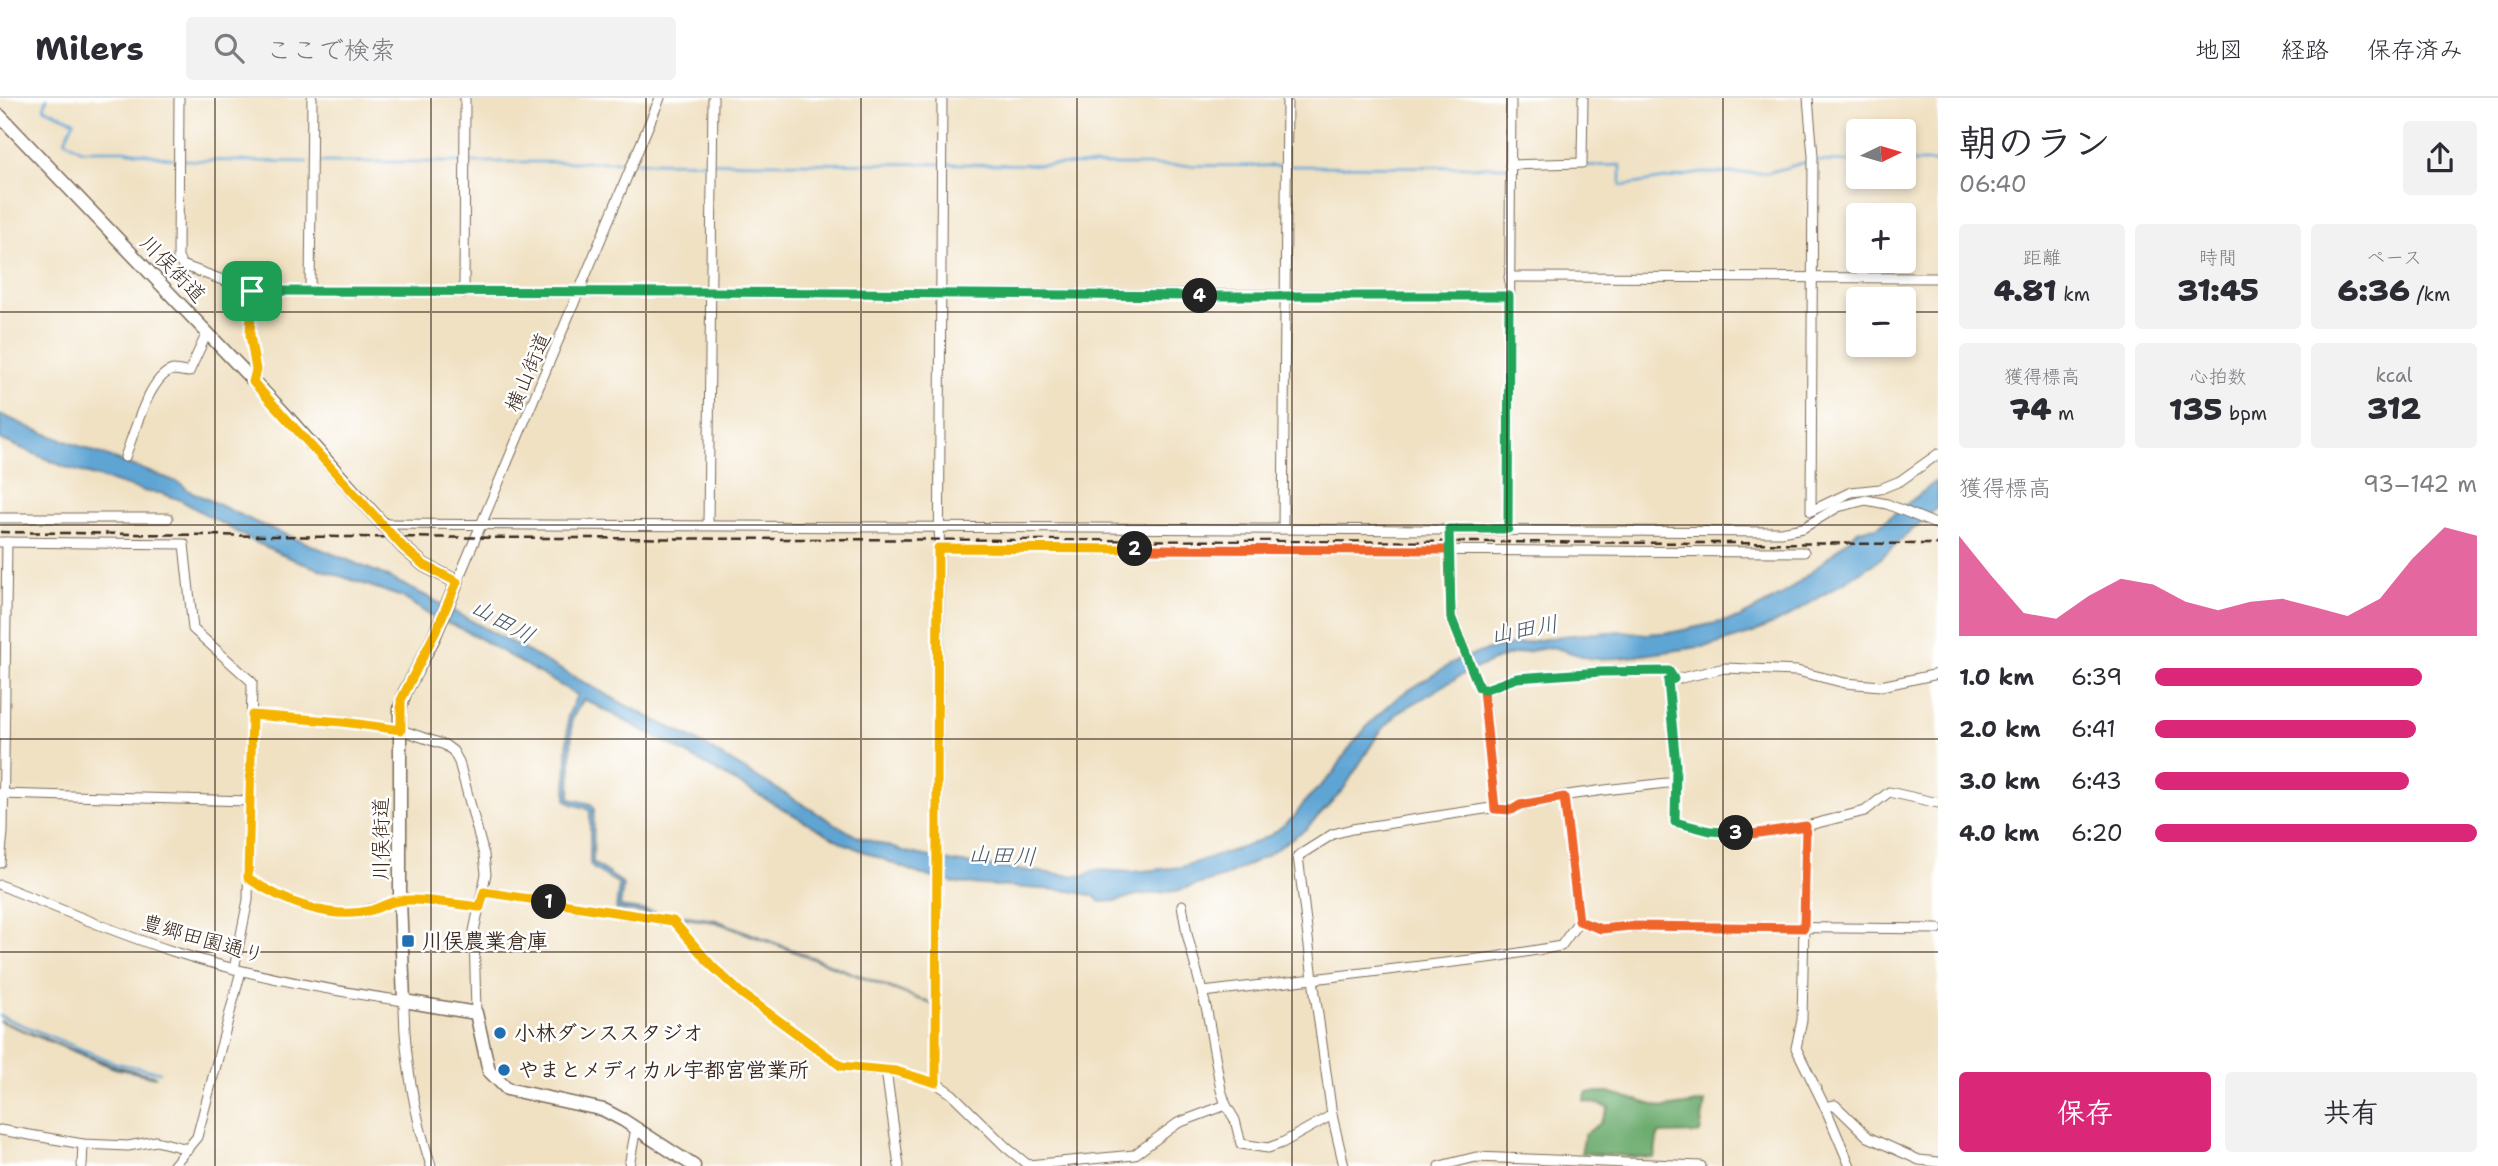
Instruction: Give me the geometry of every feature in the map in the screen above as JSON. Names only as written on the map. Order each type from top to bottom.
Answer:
[{"type":"main road","name":"川俣街道","points":[[0,116],[253,382],[382,524],[419,560],[457,582],[401,700],[400,900],[404,1001]]},
{"type":"main road","points":[[404,1001],[476,1013],[489,1072],[507,1089],[604,1110],[694,1166]]},
{"type":"street","points":[[179,98],[178,258],[182,265],[252,291],[1509,296]]},
{"type":"street","points":[[310,292],[312,98]]},
{"type":"street","points":[[464,293],[465,98]]},
{"type":"street","name":"横山街道","points":[[457,582],[484,524],[660,98]]},
{"type":"street","points":[[708,525],[713,98]]},
{"type":"street","points":[[936,1083],[942,98]]},
{"type":"street","points":[[1283,528],[1287,98]]},
{"type":"street","points":[[1508,529],[1511,98]]},
{"type":"street","points":[[1510,165],[1582,163],[1583,98]]},
{"type":"street","points":[[1808,98],[1814,156],[1811,511],[1851,492],[1880,489],[1900,481],[1938,454]]},
{"type":"street","points":[[1509,277],[1938,278]]},
{"type":"street","points":[[252,291],[250,335],[256,370],[253,382]]},
{"type":"street","points":[[125,457],[148,395],[163,376],[173,370],[189,372],[207,333]]},
{"type":"street","points":[[382,524],[1781,532],[1803,528],[1838,507],[1866,500],[1887,504],[1938,525]]},
{"type":"street","points":[[0,518],[167,518]]},
{"type":"street","points":[[1449,529],[1451,617],[1481,688],[1495,809]]},
{"type":"street","points":[[0,863],[4,542],[184,544],[193,629],[252,682],[252,715],[248,900],[237,970],[197,1137],[173,1166]]},
{"type":"street","points":[[938,548],[1804,552]]},
{"type":"street","points":[[1938,674],[1881,686],[1845,683],[1797,671],[1725,668],[1668,681],[1676,765],[1675,822],[1710,831],[1752,834],[1806,826],[1865,811],[1889,792],[1938,803]]},
{"type":"street","points":[[1481,688],[1517,678],[1588,673],[1669,671],[1674,679]]},
{"type":"street","points":[[252,715],[343,722],[401,730],[445,744],[453,751],[484,855],[486,874],[474,931],[476,1013]]},
{"type":"street","points":[[1344,1166],[1332,1115],[1298,856],[1333,834],[1352,829],[1491,808],[1512,810],[1520,805],[1564,797],[1676,782]]},
{"type":"street","points":[[2,795],[249,801]]},
{"type":"street","points":[[1203,992],[1495,957],[1561,946],[1579,921],[1564,797]]},
{"type":"street","points":[[1806,826],[1802,1020],[1796,1048],[1850,1166]]},
{"type":"street","points":[[248,878],[269,892],[323,912],[351,913],[372,910],[400,900],[480,907]]},
{"type":"street","name":"豊郷田園通り","points":[[0,885],[174,952],[237,970],[404,1001]]},
{"type":"street","points":[[484,892],[673,921],[712,966],[741,993],[841,1066],[896,1071],[936,1083],[952,1094],[1028,1165],[1134,1155],[1178,1123],[1226,1105]]},
{"type":"street","points":[[1182,905],[1203,992],[1221,1090],[1235,1120],[1241,1144],[1268,1148],[1332,1115]]},
{"type":"street","points":[[1579,921],[1601,929],[1630,926],[1938,929]]},
{"type":"street","points":[[404,1001],[407,1059],[419,1130],[431,1166]]},
{"type":"street","points":[[886,1070],[899,1166]]},
{"type":"street","points":[[1825,1107],[1835,1105],[1868,1137],[1919,1160],[1938,1161]]},
{"type":"street","points":[[629,1166],[636,1128]]},
{"type":"street","points":[[0,1130],[83,1144],[128,1146],[156,1141],[188,1149]]},
{"type":"street","points":[[82,1166],[83,1144]]},
{"type":"street","points":[[1440,1166],[1476,1157],[1564,1163],[1701,1166]]},
{"type":"green space","points":[[1587,1092],[1608,1092],[1664,1108],[1705,1102],[1700,1133],[1658,1134],[1654,1158],[1581,1153],[1585,1134],[1601,1123],[1609,1107],[1584,1101]]},
{"type":"water","points":[[0,414],[33,429],[180,483],[188,490],[255,522],[384,575],[693,739],[856,836],[906,852],[954,862],[1084,876],[1095,870],[1133,872],[1181,867],[1244,847],[1271,835],[1294,817],[1306,800],[1333,774],[1347,751],[1370,723],[1398,697],[1459,659],[1495,648],[1562,636],[1623,631],[1646,634],[1674,632],[1739,618],[1781,596],[1859,530],[1877,527],[1938,480],[1938,507],[1875,563],[1784,619],[1753,633],[1714,645],[1621,658],[1592,659],[1552,647],[1508,655],[1467,672],[1398,713],[1379,733],[1343,790],[1306,829],[1264,857],[1224,877],[1176,891],[1137,895],[1116,901],[1100,902],[1094,896],[1071,891],[954,883],[919,874],[843,843],[584,699],[572,718],[570,799],[591,804],[594,808],[593,863],[621,882],[623,886],[620,907],[716,920],[932,1004],[716,922],[616,910],[619,884],[590,864],[590,811],[571,804],[566,799],[568,716],[577,695],[466,631],[428,614],[402,597],[299,562],[255,542],[178,499],[65,467],[0,439]]},
{"type":"water","points":[[0,1021],[115,1066],[156,1077],[114,1068]]},
{"type":"waterway","points":[[47,98],[44,108],[74,121],[65,140],[81,150],[124,150],[174,159]]},
{"type":"waterway","points":[[181,160],[307,162]]},
{"type":"waterway","points":[[1584,166],[1621,165],[1621,186],[1702,173],[1767,173],[1810,161]]},
{"type":"waterway","points":[[1816,161],[1846,162]]},
{"type":"waterway","points":[[314,162],[461,162]]},
{"type":"waterway","points":[[468,162],[629,162]]},
{"type":"waterway","points":[[636,162],[1284,166]]},
{"type":"waterway","points":[[1916,162],[1938,162]]},
{"type":"waterway","points":[[1290,166],[1508,167]]},
{"type":"waterway","points":[[0,1016],[116,1063],[160,1072]]},
{"type":"railway","points":[[0,532],[340,537],[1938,544]]},
{"type":"place","name":"川俣農業倉庫","points":[[408,941]]},
{"type":"place","name":"小林ダンススタジオ","points":[[500,1033]]},
{"type":"place","name":"やまとメディカル宇都宮営業所","points":[[504,1070]]},
{"type":"route","points":[[252,291],[250,335],[256,370],[253,382],[403,547],[424,565],[457,582],[401,700],[401,730],[343,722],[252,715],[248,878],[269,892],[323,912],[351,913],[372,910],[400,900],[480,907],[484,892],[673,921],[712,966],[741,993],[841,1066],[896,1071],[936,1083],[938,548],[1449,550],[1451,617],[1479,687],[1483,690],[1495,809],[1512,810],[1520,805],[1564,797],[1579,921],[1601,929],[1630,926],[1804,928],[1806,826],[1752,834],[1710,831],[1675,822],[1676,765],[1668,681],[1674,679],[1669,671],[1550,675],[1517,678],[1483,690],[1479,687],[1456,632],[1451,617],[1449,529],[1508,529],[1509,296],[252,291]]},
{"type":"water label","name":"山田川","points":[[503,621]]},
{"type":"water label","name":"山田川","points":[[1524,629]]},
{"type":"water label","name":"山田川","points":[[1002,855]]}]
